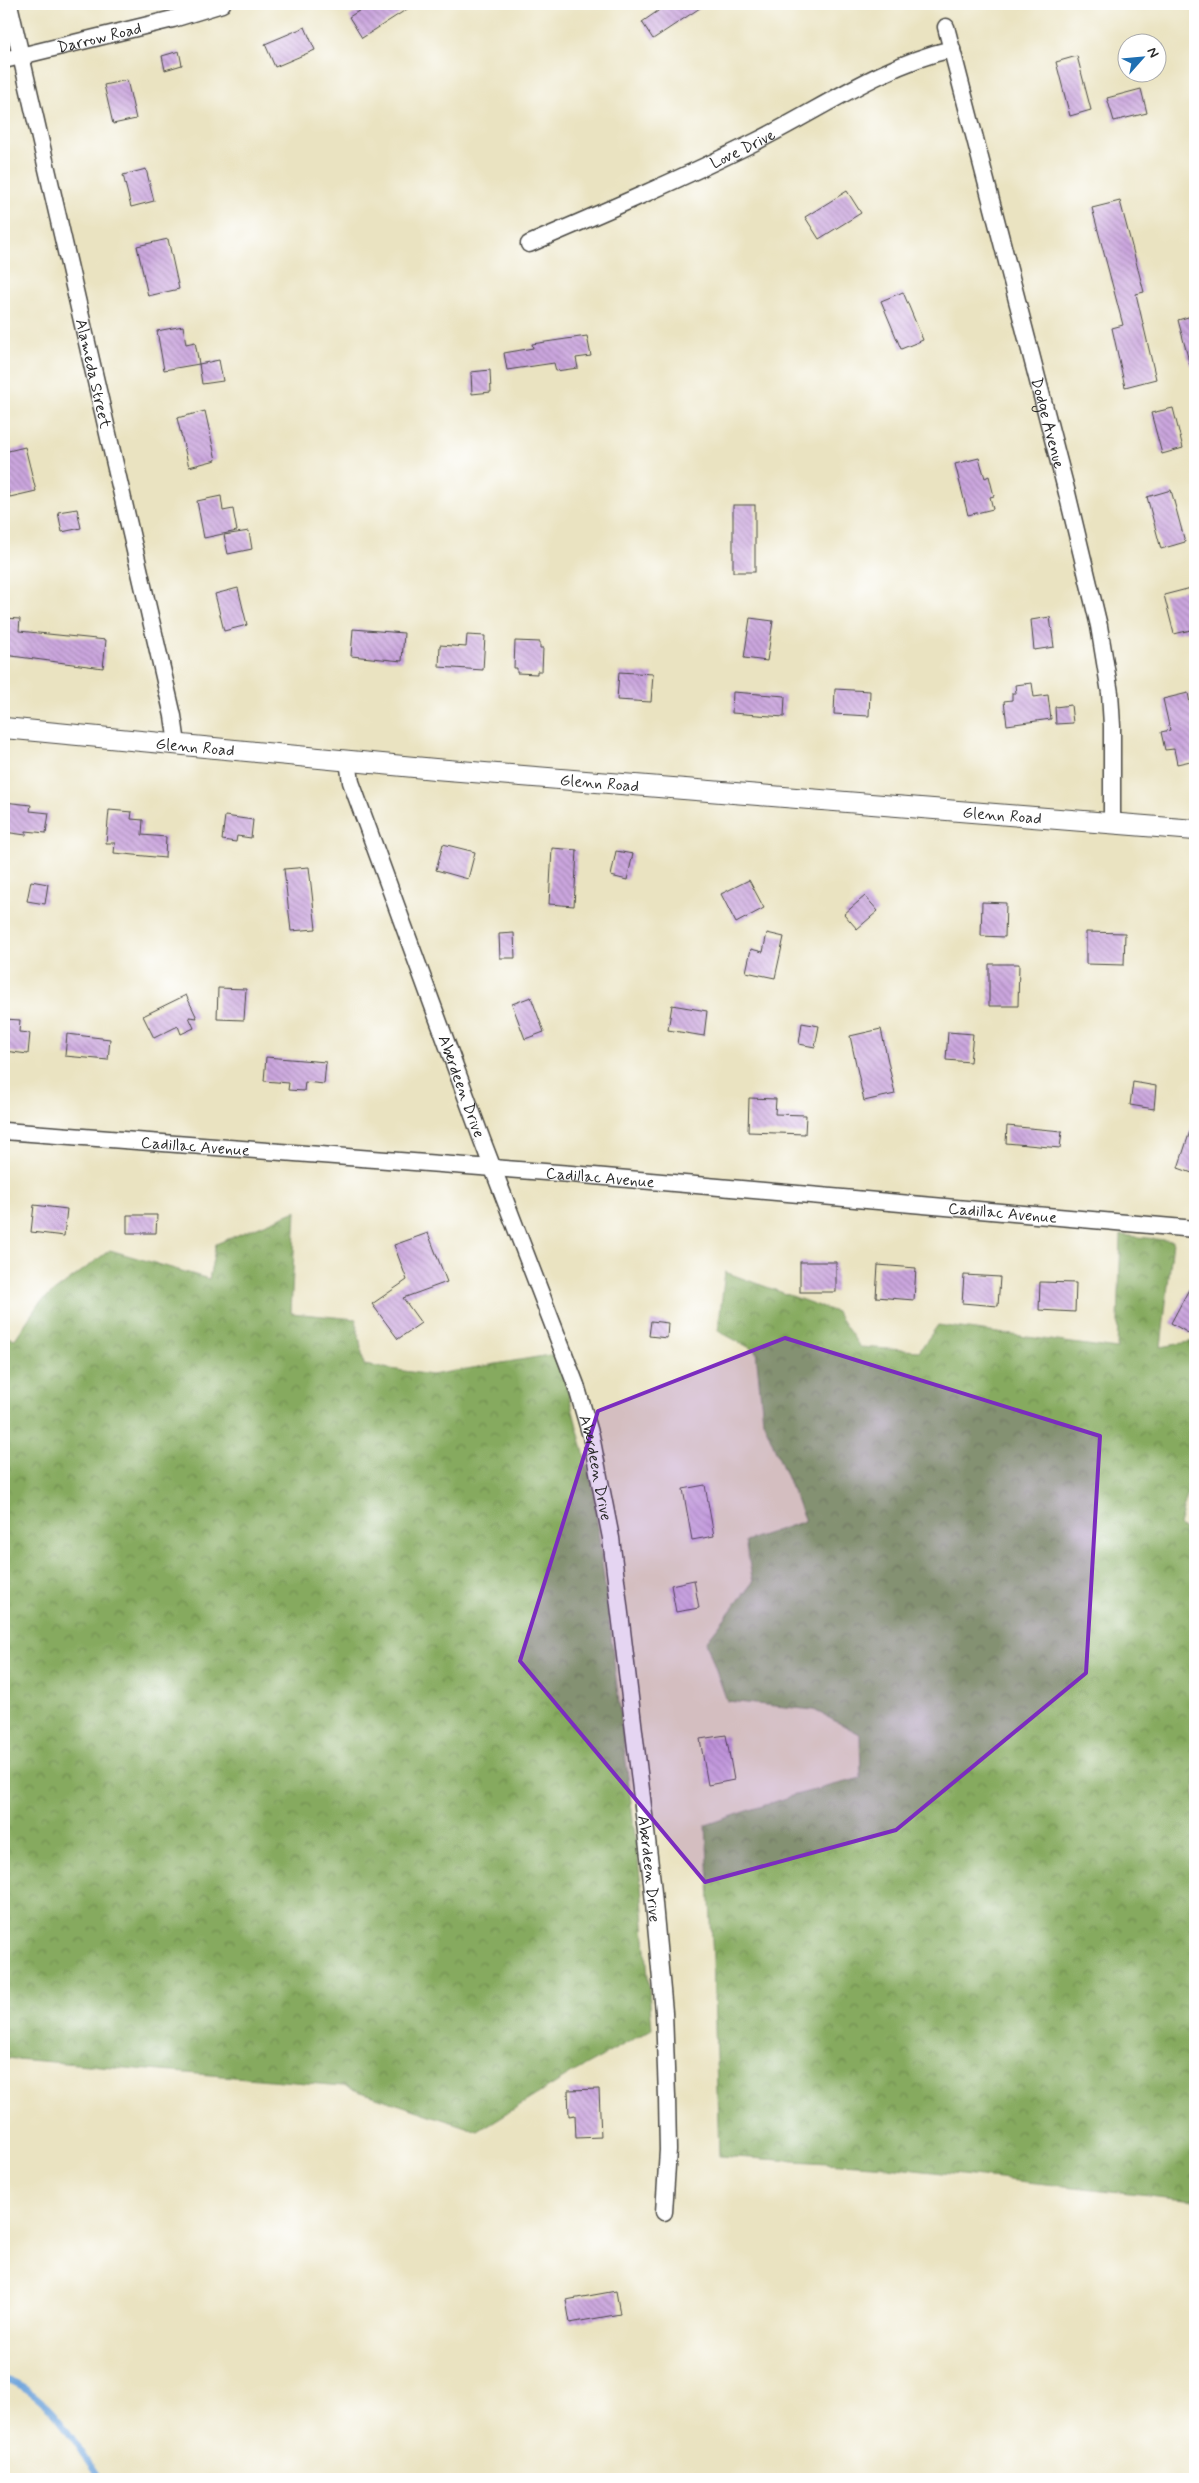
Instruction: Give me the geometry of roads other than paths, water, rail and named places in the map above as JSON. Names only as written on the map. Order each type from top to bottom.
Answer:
[{"type":"street","name":"Alameda Street","points":[[10,4],[173,716],[177,744]]},
{"type":"street","name":"Darrow Road","points":[[4,60],[173,20],[222,4]]},
{"type":"street","name":"Dodge Avenue","points":[[946,27],[1076,528],[1099,626],[1110,693],[1112,823]]},
{"type":"street","name":"Love Drive","points":[[529,244],[652,191],[756,141],[907,63],[952,49]]},
{"type":"street","name":"Glenn Road","points":[[4,728],[348,761],[1195,830]]},
{"type":"street","name":"Aberdeen Drive","points":[[348,761],[354,792],[493,1169],[576,1385],[591,1436],[611,1538],[652,1882],[664,2012],[668,2150],[664,2212]]},
{"type":"street","name":"Cadillac Avenue","points":[[4,1131],[493,1169],[1195,1229]]},
{"type":"waterway","points":[[4,2379],[20,2386],[48,2407],[71,2435],[100,2479]]}]
